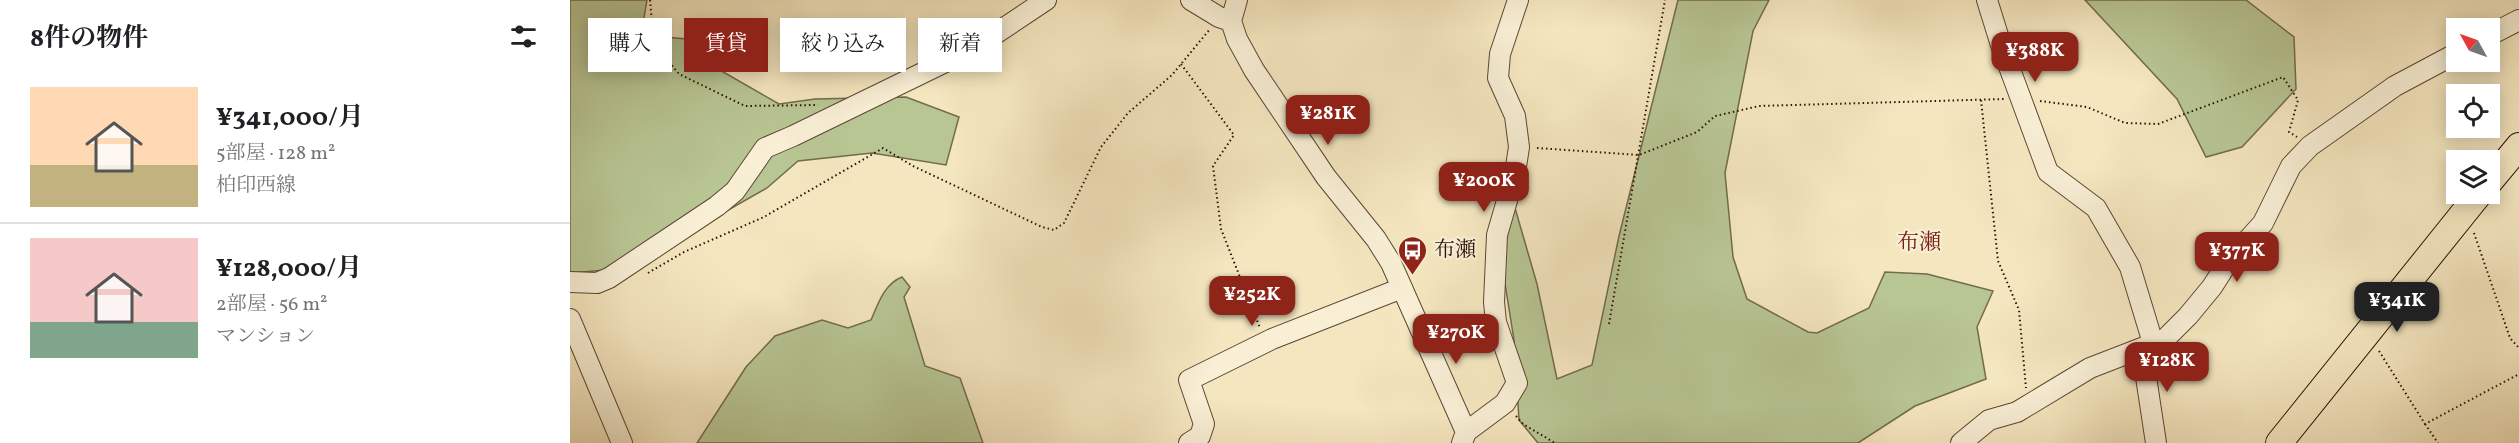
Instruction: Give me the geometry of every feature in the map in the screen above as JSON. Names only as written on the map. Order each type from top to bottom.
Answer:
[{"type":"main road","points":[[2500,170],[2518,149]]},
{"type":"main road","points":[[2279,443],[2471,204]]},
{"type":"street","points":[[570,282],[597,283],[609,278],[717,206],[735,191],[765,148],[974,48],[1046,0]]},
{"type":"street","points":[[1191,0],[1225,19],[1254,70],[1326,177],[1376,239],[1402,288],[1464,437],[1505,403],[1517,383],[1495,312],[1497,235],[1515,173],[1519,147],[1515,116],[1498,78],[1500,54],[1518,0]]},
{"type":"street","points":[[1225,19],[1238,0]]},
{"type":"street","points":[[1987,0],[2001,45],[2048,172],[2096,208],[2130,267],[2153,343],[2146,376],[2156,443]]},
{"type":"street","points":[[2500,30],[2519,20]]},
{"type":"street","points":[[1961,443],[1989,420],[2017,412],[2090,368],[2165,339],[2212,287],[2228,262],[2263,223],[2291,166],[2310,146],[2395,86],[2446,59]]},
{"type":"street","points":[[1189,443],[1200,436],[1204,424],[1189,380],[1266,342],[1402,288]]},
{"type":"street","points":[[570,319],[622,443]]},
{"type":"path","points":[[650,0],[654,44],[679,74],[745,106],[819,104],[831,116]]},
{"type":"path","points":[[1608,324],[1665,0]]},
{"type":"path","points":[[640,277],[684,252],[764,217],[883,148],[913,166],[1042,227],[1054,230],[1064,223],[1101,147],[1128,113],[1172,75],[1225,19]]},
{"type":"path","points":[[1181,64],[1234,135],[1213,166],[1221,229],[1266,342]]},
{"type":"path","points":[[1519,147],[1639,155],[1697,132],[1715,116],[1759,106],[2021,99],[2087,107],[2125,123],[2158,123],[2283,77],[2298,100],[2289,132],[2310,146]]},
{"type":"path","points":[[1981,100],[1998,261],[2019,310],[2028,406]]},
{"type":"path","points":[[2474,204],[2510,338],[2519,348]]},
{"type":"path","points":[[2368,334],[2438,443]]},
{"type":"path","points":[[2425,424],[2519,374]]},
{"type":"path","points":[[1505,403],[1523,424],[1554,443]]},
{"type":"green space","points":[[570,0],[647,0],[644,18],[588,18],[588,72],[672,72],[672,38],[684,39],[684,72],[723,72],[779,104],[815,99],[906,97],[959,117],[946,165],[872,153],[798,161],[767,188],[695,229],[606,270],[570,273]]},
{"type":"green space","points":[[1678,0],[1769,0],[1753,31],[1725,173],[1733,257],[1747,299],[1808,332],[1817,333],[1869,308],[1885,272],[1927,274],[1993,291],[1977,327],[1986,379],[1915,406],[1858,443],[1538,443],[1519,420],[1514,340],[1503,271],[1502,203],[1513,201],[1537,284],[1557,379],[1592,365],[1619,236]]},
{"type":"green space","points":[[2085,0],[2246,0],[2294,37],[2296,89],[2242,147],[2206,157],[2177,99]]},
{"type":"green space","points":[[902,277],[910,287],[904,297],[925,366],[960,378],[983,443],[697,443],[746,367],[775,336],[822,320],[848,328],[871,320],[886,289]]},
{"type":"place","name":"布瀬","points":[[1413,276]]},
{"type":"district","name":"布瀬","points":[[1919,243]]}]
